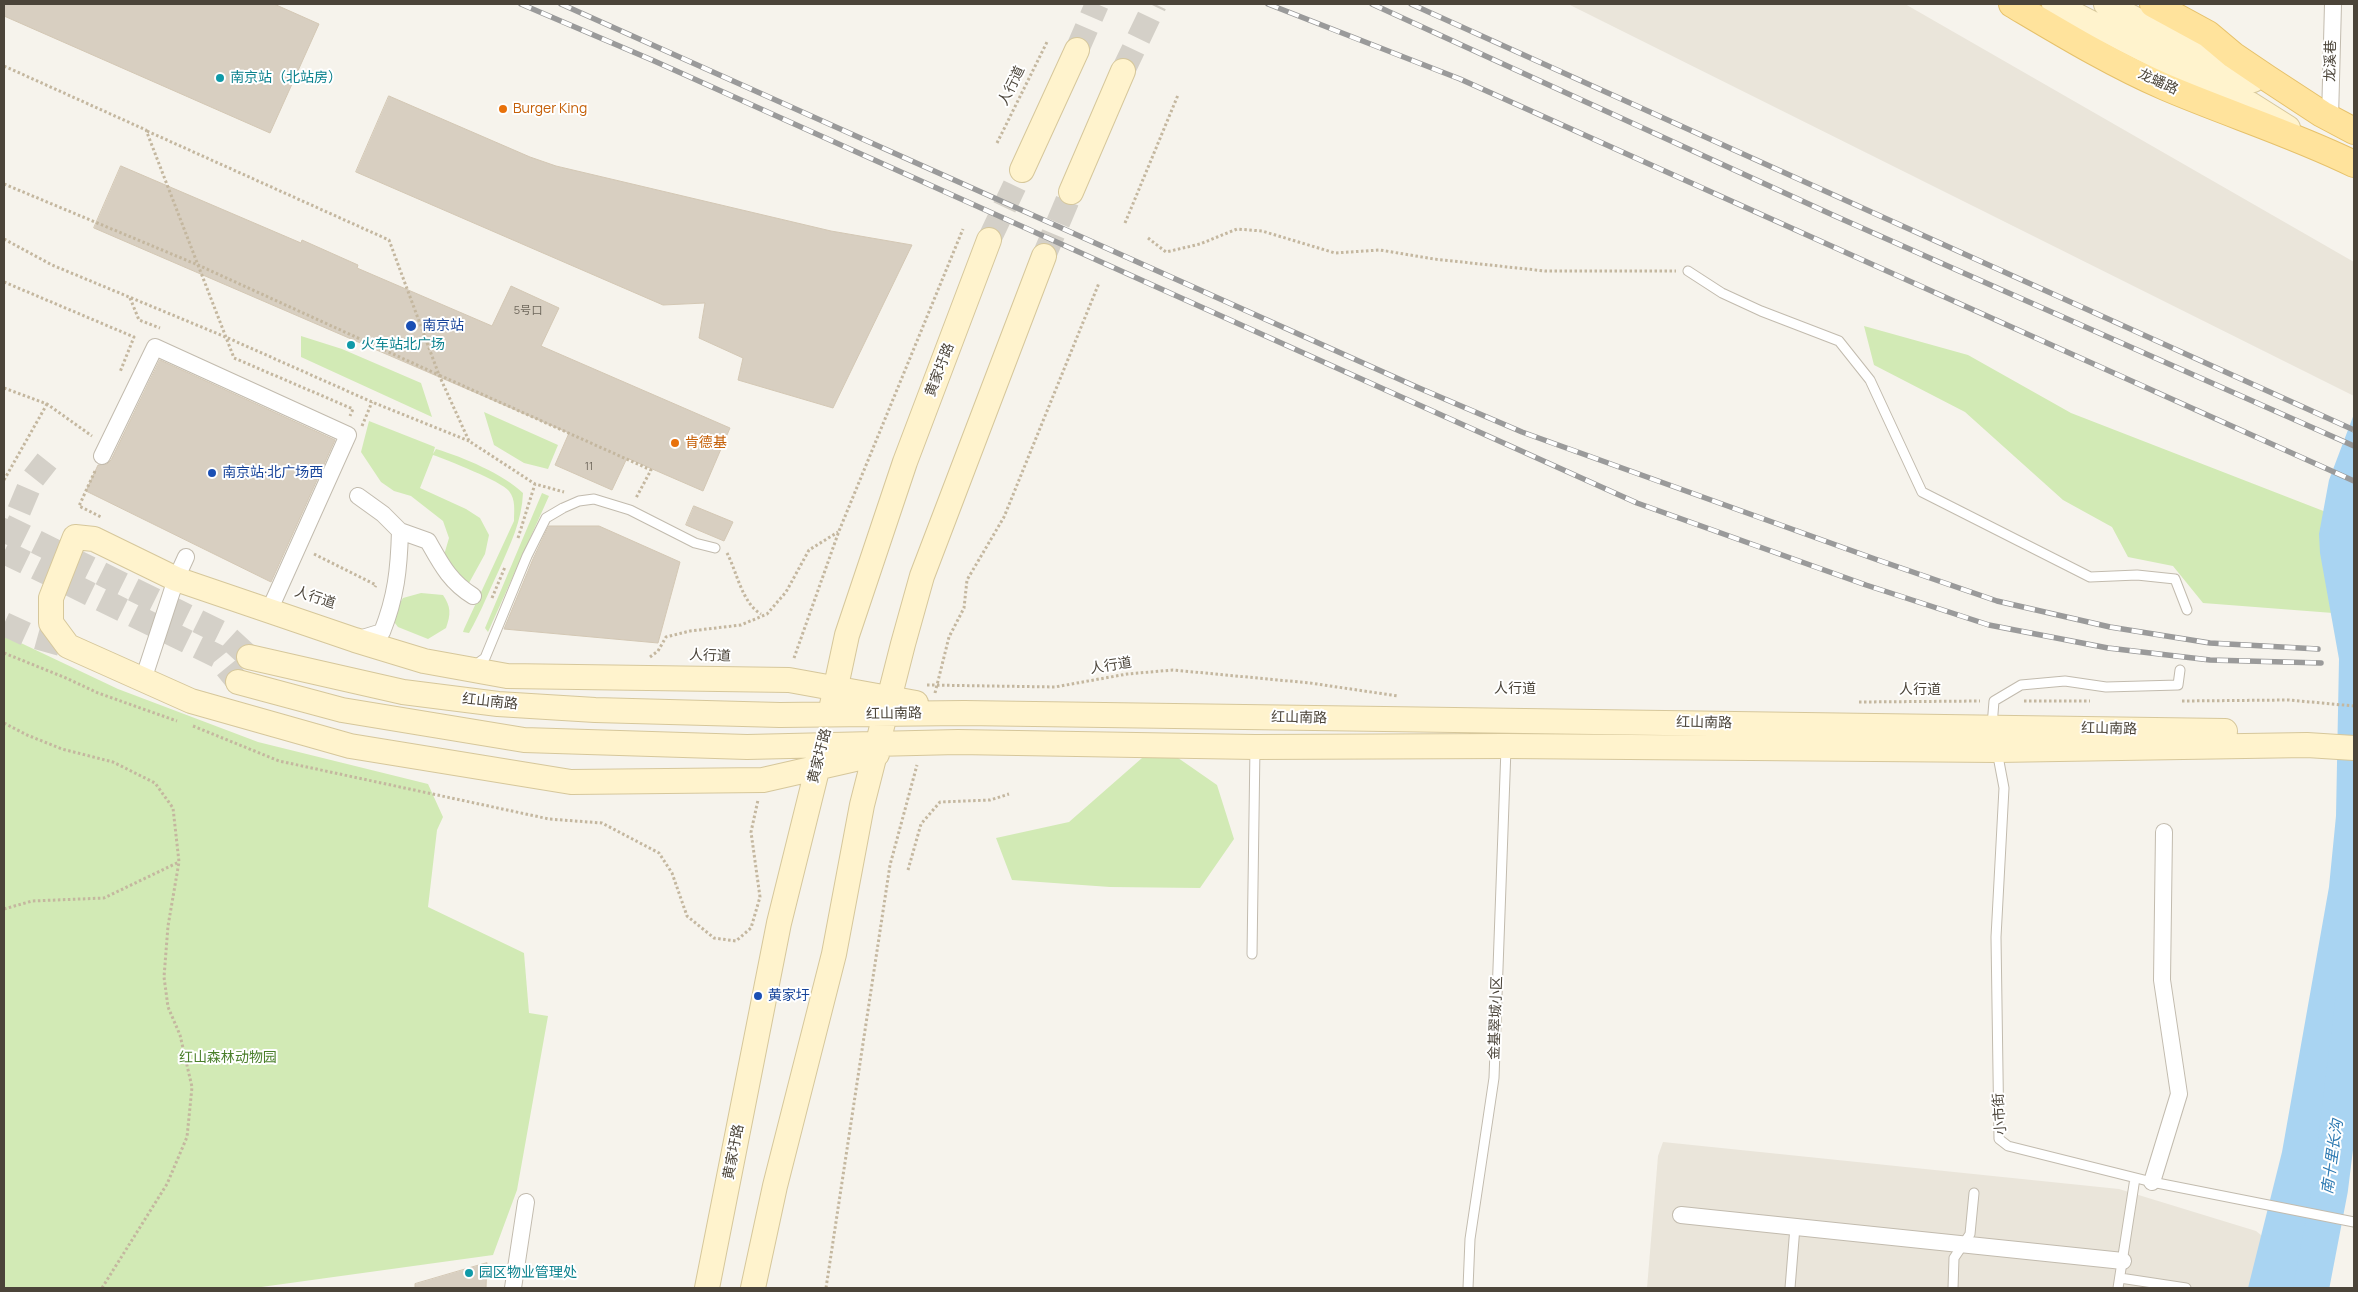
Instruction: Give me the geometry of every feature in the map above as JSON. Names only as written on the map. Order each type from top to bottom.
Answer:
[{"type":"main road","name":"龙蟠路","points":[[2012,4],[2062,34],[2164,86],[2312,143],[2354,164]]},
{"type":"main road","points":[[2153,4],[2208,34],[2233,55],[2326,116],[2354,131]]},
{"type":"street","name":"龙蟠路","points":[[2054,4],[2250,104],[2312,143]]},
{"type":"street","points":[[2106,4],[2326,116]]},
{"type":"street","name":"龙溪巷","points":[[2326,116],[2333,4]]},
{"type":"street","points":[[1022,170],[1077,50]]},
{"type":"street","points":[[1071,192],[1123,70]]},
{"type":"street","name":"黄家圩路","points":[[707,1288],[779,923],[823,745],[847,636],[905,462],[989,240]]},
{"type":"street","points":[[754,1288],[775,1186],[834,954],[862,805],[922,576],[1044,256]]},
{"type":"street","points":[[102,456],[155,347],[348,435],[269,612]]},
{"type":"street","points":[[358,496],[383,514],[400,531],[428,541],[445,572],[459,588],[473,596]]},
{"type":"street","points":[[355,640],[382,632],[392,606],[399,571],[400,531]]},
{"type":"street","points":[[877,749],[817,768],[763,780],[571,782],[350,746],[191,701],[68,646],[51,623],[52,598],[75,537],[94,539],[176,579],[269,612],[424,661],[507,676],[788,680],[890,698],[934,696],[964,712]]},
{"type":"street","points":[[143,680],[176,579],[186,557]]},
{"type":"street","name":"红山南路","points":[[249,656],[403,692],[498,704],[595,710],[830,715],[890,698],[964,712],[1994,738]]},
{"type":"street","points":[[238,682],[342,710],[524,740],[747,746],[823,745],[877,749]]},
{"type":"street","name":"红山南路","points":[[877,749],[919,743],[1255,747],[1506,746],[1994,738],[2244,731],[2306,738],[2354,732]]},
{"type":"street","points":[[2306,738],[2354,748]]},
{"type":"street","points":[[2152,1182],[2179,1094],[2162,980],[2164,832]]},
{"type":"street","points":[[513,1288],[526,1202]]},
{"type":"street","points":[[1681,1215],[2122,1261]]},
{"type":"lane","points":[[1688,271],[1722,293],[1760,311],[1839,341],[1870,380],[1922,492],[2090,577],[2137,575],[2175,578],[2187,610]]},
{"type":"lane","points":[[470,669],[485,658],[527,556],[546,518],[579,501],[594,499],[630,510],[695,543],[715,548]]},
{"type":"lane","points":[[1994,738],[1994,701],[2021,685],[2065,681],[2106,687],[2178,685],[2180,670]]},
{"type":"lane","name":"小市街","points":[[1994,738],[2004,788],[1996,937],[1999,1139],[2008,1146],[2152,1182],[2354,1222]]},
{"type":"lane","name":"金基翠城小区","points":[[1468,1288],[1470,1239],[1494,1078],[1506,746]]},
{"type":"lane","points":[[1252,954],[1255,747]]},
{"type":"lane","points":[[2118,1288],[2136,1178]]},
{"type":"lane","points":[[1953,1288],[1954,1258],[1970,1234],[1974,1193]]},
{"type":"lane","points":[[1790,1288],[1794,1227]]},
{"type":"lane","points":[[2120,1278],[2186,1288]]},
{"type":"path","name":"人行道","points":[[997,143],[1048,40]]},
{"type":"path","points":[[4,66],[389,240],[439,375],[469,441]]},
{"type":"path","points":[[1125,222],[1178,95]]},
{"type":"path","points":[[146,130],[228,338],[234,358],[318,394]]},
{"type":"path","points":[[4,184],[198,265],[651,470],[630,510]]},
{"type":"path","points":[[1148,238],[1166,252],[1200,244],[1237,229],[1262,231],[1335,253],[1380,250],[1434,259],[1545,271],[1688,271]]},
{"type":"path","points":[[4,239],[52,265],[228,338],[372,402],[469,441],[535,484],[563,491],[579,501]]},
{"type":"path","points":[[4,282],[134,337],[120,374]]},
{"type":"path","points":[[934,696],[949,637],[964,608],[967,580],[1004,517],[1099,283]]},
{"type":"path","points":[[130,297],[139,320],[162,329]]},
{"type":"path","points":[[4,388],[47,404],[94,438],[98,429]]},
{"type":"path","points":[[360,428],[372,402]]},
{"type":"path","points":[[4,480],[47,404]]},
{"type":"path","points":[[102,456],[79,506],[109,520]]},
{"type":"path","points":[[647,658],[658,651],[666,637],[690,631],[740,625],[767,614],[786,592],[809,550],[839,532]]},
{"type":"path","points":[[715,548],[725,548],[737,572],[740,585],[756,611],[761,614]]},
{"type":"path","points":[[307,550],[376,585],[374,593]]},
{"type":"path","name":"人行道","points":[[890,698],[1055,687],[1127,674],[1173,670],[1310,683],[1408,697]]},
{"type":"path","points":[[2181,700],[2289,700],[2354,706]]},
{"type":"path","name":"人行道","points":[[1855,702],[2092,701]]},
{"type":"path","points":[[4,723],[27,735],[62,748],[113,762],[155,783],[173,808],[179,862],[168,926],[164,977],[168,1007],[180,1035],[192,1087],[187,1137],[167,1184],[102,1288]]},
{"type":"path","points":[[826,1288],[890,866],[919,743]]},
{"type":"path","points":[[908,870],[922,824],[940,802],[990,800],[1009,794]]},
{"type":"path","points":[[4,909],[32,900],[104,898],[179,862]]},
{"type":"shaded area","points":[[1568,4],[1905,4],[2354,262],[2354,396]]},
{"type":"shaded area","points":[[1663,1142],[2119,1189],[2256,1231],[2272,1244],[2263,1288],[1647,1288],[1658,1156]]},
{"type":"green space","points":[[1864,326],[1968,355],[2071,413],[2326,512],[2333,613],[2203,603],[2173,566],[2128,557],[2112,527],[2063,500],[1965,412],[1874,365]]},
{"type":"green space","points":[[301,336],[342,349],[421,383],[432,417],[301,357]]},
{"type":"green space","points":[[484,412],[558,445],[548,469],[524,463],[494,445]]},
{"type":"green space","points":[[369,421],[435,447],[433,454],[436,449],[482,467],[505,479],[523,493],[518,523],[511,542],[469,633],[463,632],[464,629],[514,521],[513,498],[509,491],[496,482],[433,455],[420,488],[466,509],[480,518],[489,535],[485,554],[469,583],[452,569],[444,555],[449,538],[443,521],[411,496],[394,491],[381,482],[361,452]]},
{"type":"green space","points":[[542,493],[549,496],[488,632],[485,628]]},
{"type":"green space","points":[[421,593],[443,595],[448,603],[449,619],[446,628],[428,639],[398,627],[391,618],[403,598]]},
{"type":"green space","name":"红山森林动物园","points":[[4,635],[118,689],[258,742],[428,784],[443,817],[437,830],[428,907],[524,953],[529,1013],[548,1016],[517,1190],[493,1255],[254,1288],[4,1288]]},
{"type":"green space","points":[[1158,744],[1217,785],[1234,839],[1200,888],[1110,887],[1012,880],[996,838],[1069,822]]},
{"type":"water","points":[[2354,414],[2354,1040],[2305,1288],[2248,1288],[2282,1152],[2329,887],[2336,816],[2339,659],[2320,553],[2319,534],[2329,480]]},
{"type":"building","name":"南京站（北站房）","points":[[4,4],[274,4],[319,24],[270,133],[4,16]]},
{"type":"building","points":[[389,96],[530,157],[556,166],[831,231],[912,245],[833,408],[738,380],[743,358],[699,338],[705,303],[663,305],[356,172]]},
{"type":"building","points":[[121,166],[301,243],[302,240],[358,265],[357,268],[492,326],[511,286],[559,308],[541,346],[730,428],[703,491],[627,458],[612,490],[555,465],[569,433],[94,228]]},
{"type":"building","name":"南京站·北广场西","points":[[160,360],[335,440],[271,582],[86,491],[98,465],[107,464],[111,460]]},
{"type":"building","points":[[694,506],[733,522],[724,541],[686,525]]},
{"type":"building","points":[[549,526],[599,526],[680,562],[658,643],[504,629]]},
{"type":"building","name":"园区物业管理处","points":[[487,1263],[486,1288],[415,1288],[415,1284]]},
{"type":"waterway","name":"南十里长沟","points":[[2311,1288],[2330,1189],[2354,995]]},
{"type":"tunnel","points":[[1077,50],[1097,4]]},
{"type":"tunnel","points":[[1123,71],[1155,4]]},
{"type":"tunnel","points":[[989,240],[1022,170]]},
{"type":"tunnel","points":[[1044,256],[1071,192]]},
{"type":"tunnel","points":[[5,544],[32,480],[47,461]]},
{"type":"tunnel","points":[[4,526],[224,634],[249,657]]},
{"type":"tunnel","points":[[4,552],[217,656],[238,682]]},
{"type":"tunnel","points":[[4,624],[28,635],[68,646]]},
{"type":"railway","points":[[521,4],[652,60],[1637,503],[1866,585],[1989,625],[2108,648],[2210,660],[2321,663]]},
{"type":"railway","points":[[561,4],[1419,388],[1522,432],[1997,601],[2110,627],[2210,643],[2318,649]]},
{"type":"railway","points":[[1268,4],[1460,79],[2354,481]]},
{"type":"railway","points":[[1372,4],[1835,216],[2354,446]]},
{"type":"railway","points":[[1411,4],[2354,430]]},
{"type":"place","name":"南京站（北站房）","points":[[220,78]]},
{"type":"place","name":"Burger King","points":[[503,109]]},
{"type":"place","name":"南京站","points":[[411,326]]},
{"type":"place","name":"火车站北广场","points":[[351,345]]},
{"type":"place","name":"肯德基","points":[[675,443]]},
{"type":"place","name":"南京站·北广场西","points":[[212,473]]},
{"type":"place","name":"黄家圩","points":[[758,996]]},
{"type":"place","name":"园区物业管理处","points":[[469,1273]]}]
